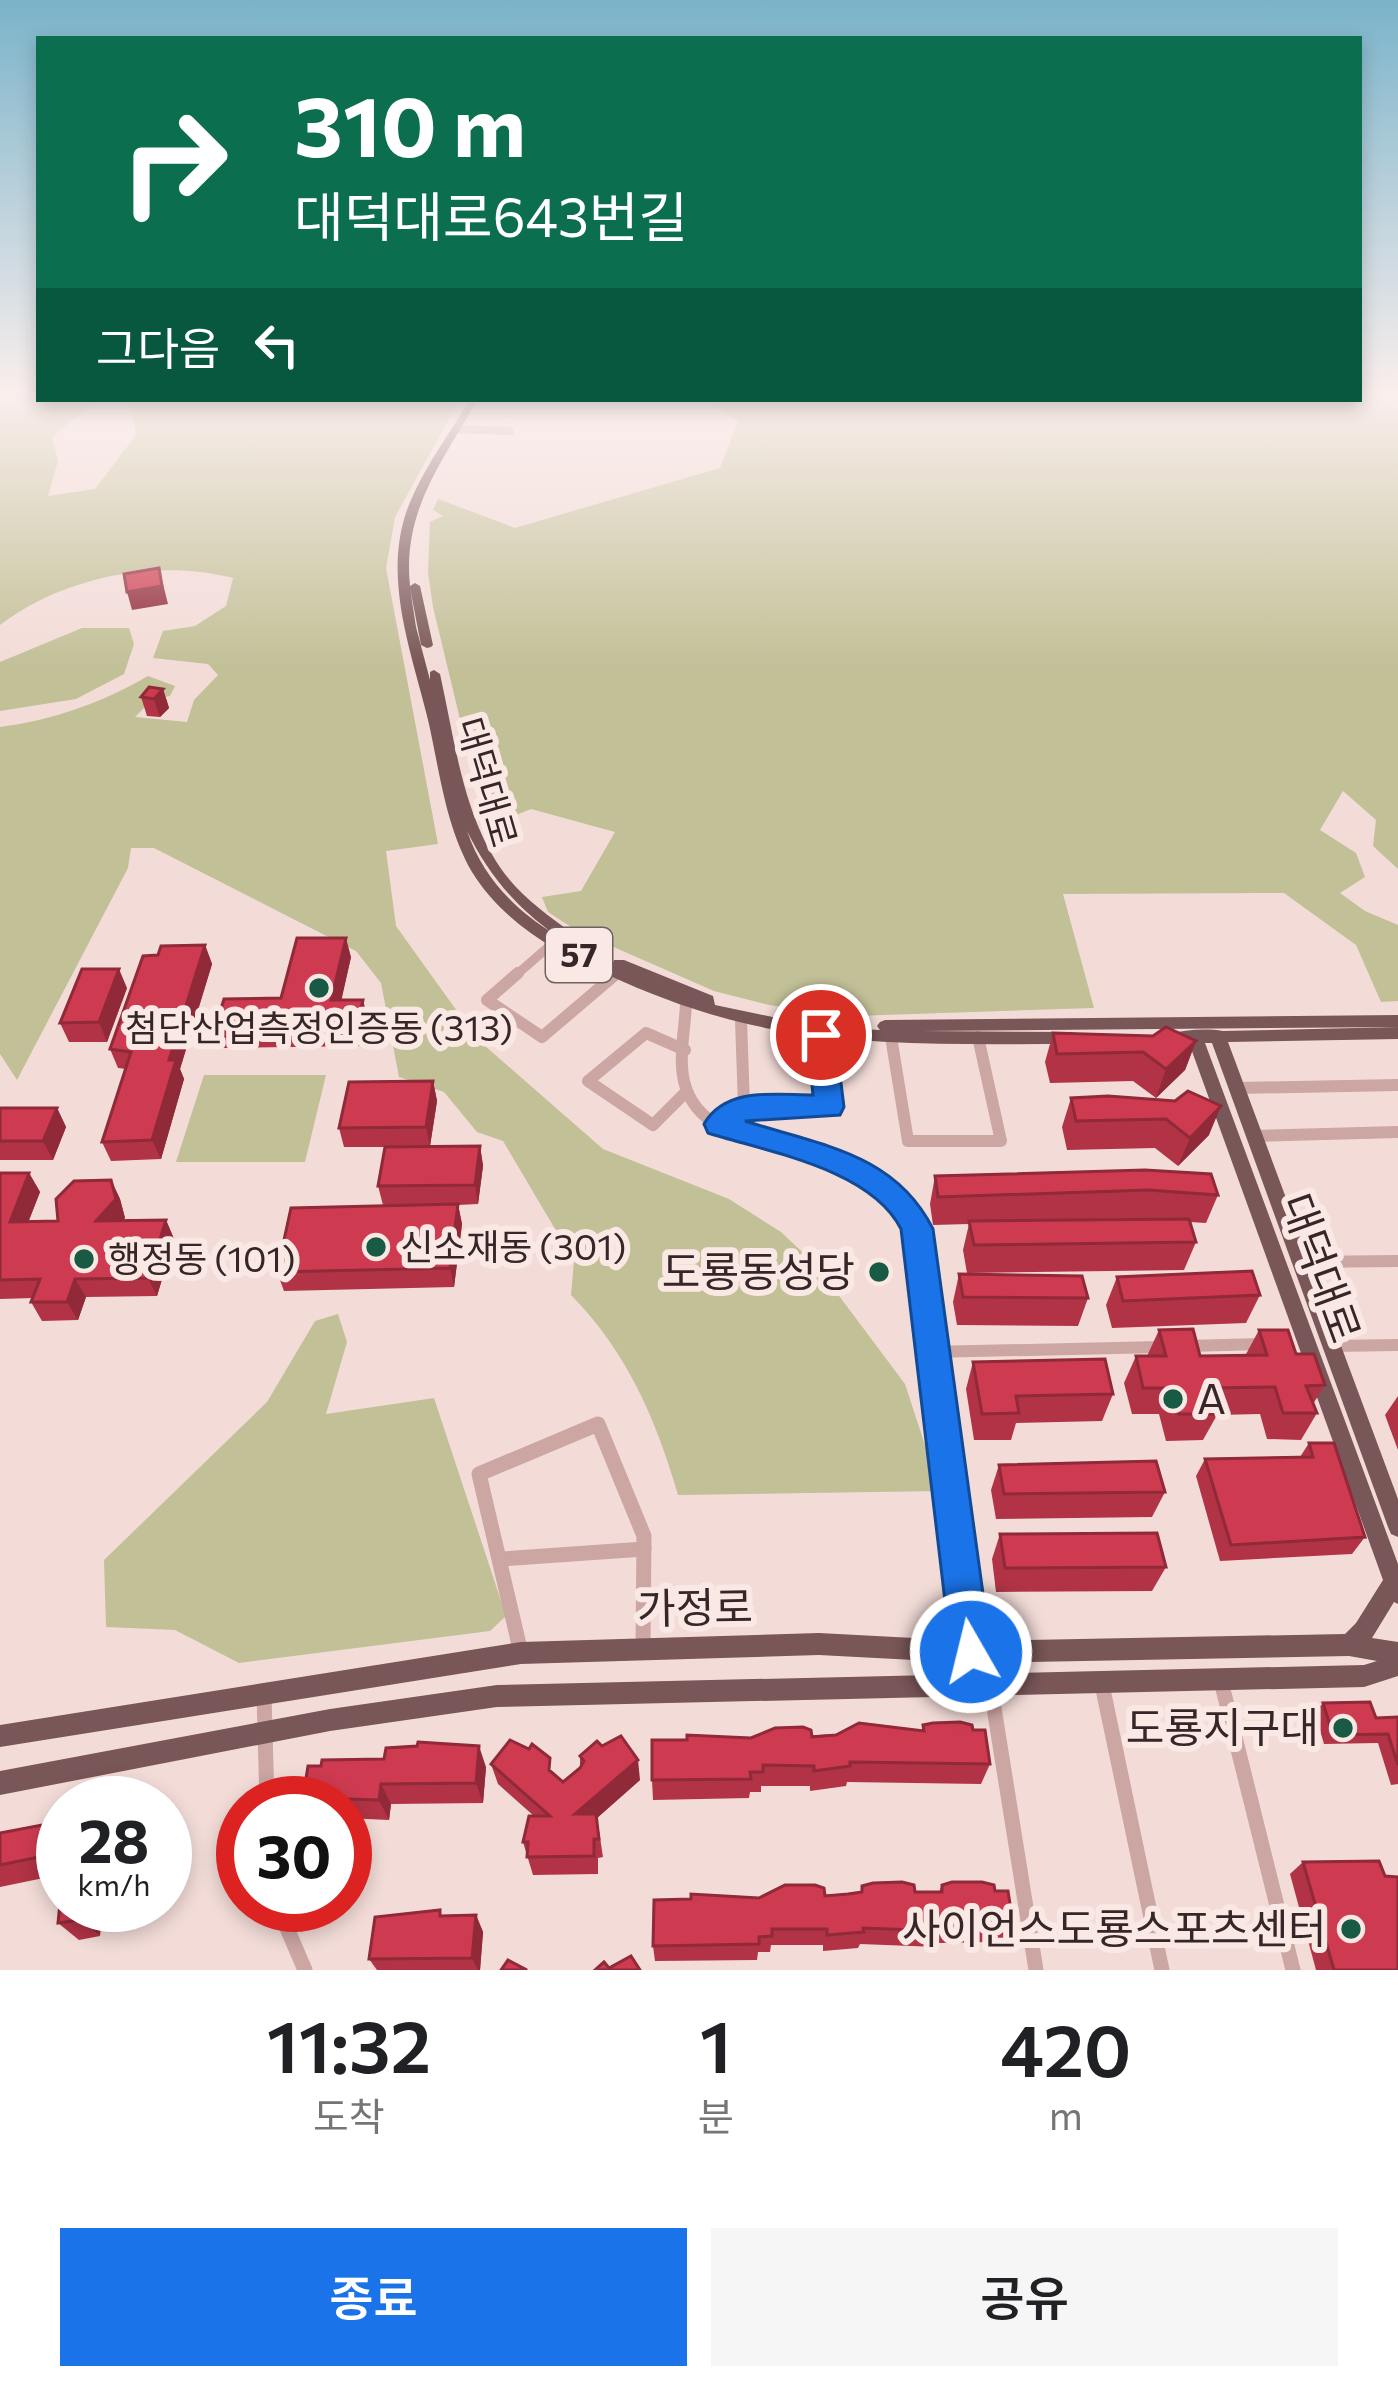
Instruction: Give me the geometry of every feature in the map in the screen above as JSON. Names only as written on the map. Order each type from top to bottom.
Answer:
[{"type":"main road","name":"대덕대로","points":[[427,484],[407,527],[404,562],[410,616],[464,840],[496,895],[554,942],[686,1004],[821,1035],[1193,1032]]},
{"type":"main road","name":"대덕대로","points":[[433,484],[413,560],[416,590],[470,828],[497,878],[546,925],[585,949],[697,997],[794,1020],[856,1027],[1216,1032],[1398,1527]]},
{"type":"main road","points":[[1216,1032],[1398,1021]]},
{"type":"main road","name":"대덕대로","points":[[1193,1032],[1396,1587]]},
{"type":"main road","points":[[1216,1032],[1398,1033]]},
{"type":"main road","points":[[1348,1645],[1396,1587]]},
{"type":"main road","name":"가정로","points":[[0,1736],[520,1653],[819,1644],[971,1652],[1348,1645],[1398,1654]]},
{"type":"main road","points":[[0,1783],[330,1720],[497,1696],[1364,1676],[1398,1665]]},
{"type":"street","points":[[554,942],[487,1000],[542,1037],[616,974]]},
{"type":"street","points":[[686,1004],[686,1092],[719,1124],[860,1171],[886,1186],[906,1206],[922,1244],[931,1352],[971,1652]]},
{"type":"street","points":[[741,1020],[744,1106]]},
{"type":"street","points":[[685,1050],[646,1034],[588,1081],[653,1125],[686,1092]]},
{"type":"street","points":[[719,1124],[744,1106],[830,1107],[821,1035]]},
{"type":"street","points":[[891,1037],[908,1141],[1001,1141],[978,1037]]},
{"type":"street","points":[[1237,1088],[1398,1085]]},
{"type":"street","name":"대덕대로","points":[[1254,1136],[1398,1132]]},
{"type":"street","points":[[1301,1262],[1398,1261]]},
{"type":"street","points":[[931,1352],[1307,1343]]},
{"type":"street","points":[[1332,1346],[1398,1346]]},
{"type":"street","points":[[520,1653],[479,1474],[598,1424],[644,1536],[643,1647]]},
{"type":"street","points":[[502,1559],[644,1550]]},
{"type":"street","points":[[1220,1677],[1293,1970]]},
{"type":"street","points":[[1101,1679],[1162,1970]]},
{"type":"street","points":[[990,1682],[1036,1970]]},
{"type":"street","points":[[264,1692],[265,1776]]},
{"type":"street","points":[[289,1932],[305,1970]]},
{"type":"shaded area","points":[[0,484],[51,484],[48,496],[95,489],[99,484],[413,484],[395,517],[386,568],[438,844],[386,851],[396,926],[477,1039],[603,1149],[729,1199],[781,1232],[816,1265],[905,1384],[940,1491],[678,1495],[637,1388],[608,1340],[571,1295],[574,1261],[503,1141],[477,1132],[444,1092],[399,1077],[381,983],[356,951],[154,848],[131,848],[128,868],[17,1080],[0,1054],[0,727],[76,709],[148,676],[175,686],[170,696],[152,700],[135,717],[187,722],[194,700],[218,675],[208,664],[153,658],[163,631],[195,626],[226,606],[233,578],[173,570],[111,576],[52,595],[0,625]]},
{"type":"shaded area","points":[[666,484],[1398,484],[1398,869],[1373,846],[1376,820],[1343,791],[1320,830],[1356,853],[1365,877],[1340,893],[1365,911],[1398,925],[1398,1001],[1381,1002],[1356,945],[1284,893],[1063,894],[1094,1008],[854,1016],[769,1005],[714,991],[577,931],[548,912],[542,897],[581,891],[615,832],[531,809],[486,827],[433,607],[428,573],[430,522],[443,516],[433,510],[438,499],[515,528]]},
{"type":"shaded area","points":[[82,628],[129,628],[134,644],[124,674],[76,699],[0,711],[0,662]]},
{"type":"shaded area","points":[[204,1075],[326,1075],[305,1162],[176,1162]]},
{"type":"shaded area","points":[[338,1314],[347,1342],[326,1414],[434,1398],[506,1616],[490,1631],[239,1663],[175,1630],[106,1627],[104,1560],[267,1402],[315,1321]]},
{"type":"building","points":[[159,568],[162,586],[127,592],[124,574]]},
{"type":"building","points":[[149,687],[163,689],[154,699],[141,697]]},
{"type":"building","points":[[297,938],[346,938],[331,1000],[363,1000],[357,1027],[215,1028],[224,999],[281,998]]},
{"type":"building","points":[[205,945],[169,1060],[176,1060],[152,1140],[102,1142],[131,1052],[110,1049],[143,956],[158,955],[161,946]]},
{"type":"building","points":[[82,969],[119,969],[99,1022],[60,1023]]},
{"type":"building","points":[[1166,1027],[1196,1041],[1166,1069],[1143,1052],[1057,1054],[1053,1033],[1153,1036]]},
{"type":"building","points":[[433,1081],[426,1127],[339,1128],[349,1082]]},
{"type":"building","points":[[1188,1091],[1221,1106],[1190,1138],[1166,1119],[1076,1121],[1071,1098],[1175,1101]]},
{"type":"building","points":[[0,1108],[57,1108],[43,1141],[0,1141]]},
{"type":"building","points":[[480,1146],[475,1185],[378,1186],[385,1147]]},
{"type":"building","points":[[1145,1170],[1211,1174],[1218,1195],[1148,1190],[938,1197],[935,1176]]},
{"type":"building","name":"행정동 (101)","points":[[0,1173],[29,1173],[10,1222],[58,1221],[56,1199],[74,1181],[111,1180],[116,1199],[96,1221],[166,1220],[148,1278],[75,1279],[67,1302],[31,1302],[40,1279],[0,1280]]},
{"type":"building","name":"신소재동 (301)","points":[[458,1204],[450,1268],[277,1272],[291,1208]]},
{"type":"building","points":[[1189,1219],[1196,1242],[974,1245],[969,1221]]},
{"type":"building","points":[[1252,1271],[1260,1295],[1123,1301],[1117,1277]]},
{"type":"building","points":[[959,1274],[1082,1276],[1088,1298],[963,1297]]},
{"type":"building","points":[[1193,1329],[1200,1356],[1267,1355],[1259,1330],[1288,1330],[1296,1354],[1314,1354],[1325,1385],[1306,1386],[1317,1413],[1283,1413],[1275,1387],[1210,1388],[1217,1414],[1179,1414],[1171,1388],[1143,1388],[1136,1356],[1166,1356],[1159,1330]]},
{"type":"building","points":[[1105,1359],[1113,1394],[1016,1396],[1019,1413],[982,1414],[973,1362]]},
{"type":"building","points":[[1309,1443],[1334,1443],[1365,1537],[1231,1545],[1205,1459],[1313,1457]]},
{"type":"building","points":[[1156,1461],[1165,1492],[1004,1494],[999,1465]]},
{"type":"building","points":[[1157,1533],[1166,1567],[1005,1568],[1000,1534]]},
{"type":"building","points":[[1370,1702],[1376,1718],[1398,1717],[1398,1765],[1388,1734],[1333,1735],[1323,1703]]},
{"type":"building","points":[[859,1723],[924,1731],[923,1725],[972,1725],[973,1730],[985,1730],[990,1764],[850,1762],[850,1766],[814,1771],[814,1766],[763,1765],[763,1772],[750,1772],[751,1779],[652,1780],[652,1740],[687,1740],[687,1735],[751,1738],[775,1728],[803,1727],[811,1730],[812,1737],[836,1735]]},
{"type":"building","points":[[621,1736],[638,1760],[575,1814],[596,1814],[599,1839],[594,1839],[594,1856],[527,1857],[528,1842],[523,1842],[529,1816],[550,1816],[491,1764],[510,1740],[529,1749],[532,1744],[550,1758],[549,1770],[563,1782],[580,1768],[584,1761],[580,1756],[597,1741],[602,1746]]},
{"type":"building","points":[[418,1742],[479,1746],[476,1783],[381,1784],[379,1800],[372,1800],[372,1776],[306,1776],[308,1766],[321,1766],[322,1760],[384,1759],[386,1748],[417,1746]]},
{"type":"building","points":[[36,1826],[36,1858],[0,1865],[0,1833]]},
{"type":"building","name":"사이언스도룡스포츠센터","points":[[1379,1861],[1385,1876],[1398,1877],[1398,1970],[1334,1970],[1303,1862]]},
{"type":"building","points":[[952,1882],[982,1882],[994,1885],[995,1891],[1008,1891],[1014,1930],[1002,1930],[1001,1925],[945,1927],[945,1931],[863,1928],[864,1932],[827,1935],[827,1929],[772,1929],[772,1936],[759,1937],[759,1944],[653,1946],[654,1900],[691,1899],[691,1894],[759,1898],[785,1885],[815,1885],[824,1888],[825,1896],[862,1892],[862,1886],[873,1883],[914,1885],[915,1892],[942,1892],[942,1885]]},
{"type":"building","points":[[440,1910],[440,1916],[476,1915],[472,1958],[369,1959],[375,1917]]},
{"type":"building","points":[[631,1956],[640,1970],[595,1970],[604,1962],[609,1968]]},
{"type":"building","points":[[508,1960],[527,1970],[501,1970]]},
{"type":"place","name":"첨단산업측정인증동 (313)","points":[[319,988]]},
{"type":"place","name":"신소재동 (301)","points":[[376,1247]]},
{"type":"place","name":"행정동 (101)","points":[[84,1259]]},
{"type":"place","name":"도룡동성당","points":[[879,1272]]},
{"type":"place","name":"A","points":[[1173,1399]]},
{"type":"place","name":"도룡지구대","points":[[1343,1728]]},
{"type":"place","name":"사이언스도룡스포츠센터","points":[[1351,1929]]},
{"type":"route","points":[[821,1035],[830,1107],[744,1106],[719,1124],[752,1139],[860,1171],[886,1186],[906,1206],[917,1229],[971,1652]]}]
